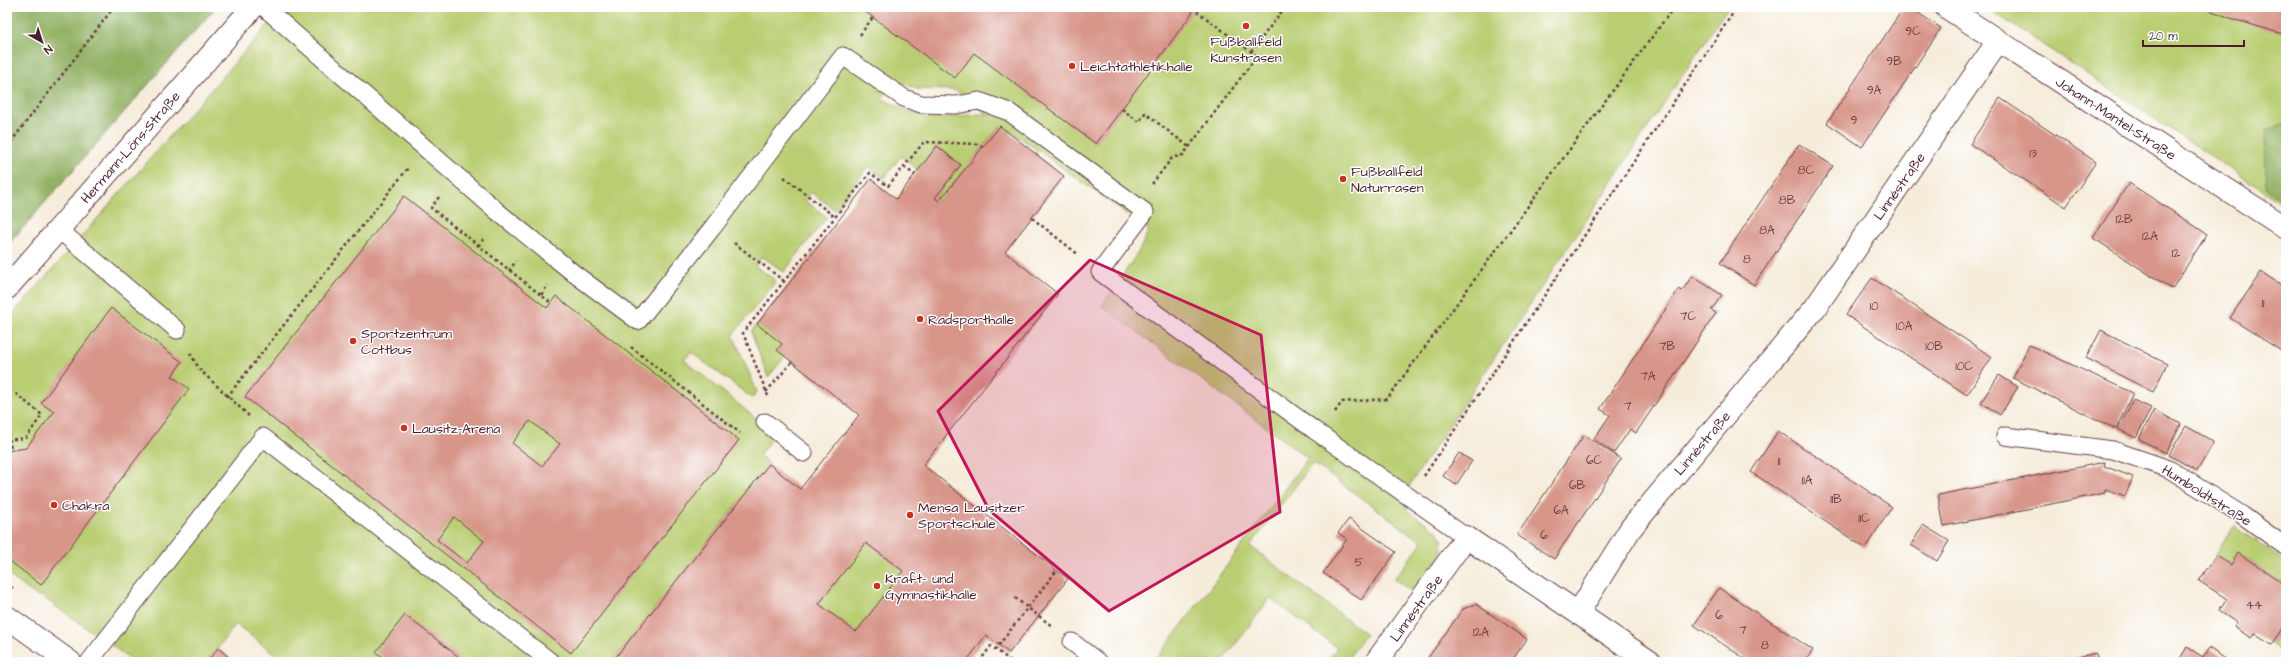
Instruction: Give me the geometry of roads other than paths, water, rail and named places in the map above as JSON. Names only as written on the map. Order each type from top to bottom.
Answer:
[{"type":"street","name":"Hermann-Löns-Straße","points":[[7,288],[253,7]]},
{"type":"street","name":"Johann-Mantel-Straße","points":[[1946,7],[2286,228]]},
{"type":"street","name":"Linnéstraße","points":[[1578,613],[1631,528],[1815,308],[1998,42]]},
{"type":"street","name":"Linnéstraße","points":[[1376,662],[1466,538]]},
{"type":"street","points":[[1466,538],[1650,662]]},
{"type":"street","points":[[7,617],[70,662]]},
{"type":"lane","points":[[264,7],[498,212],[576,275],[638,321],[713,227],[843,56],[904,98],[922,104],[956,105],[979,101],[1009,112],[1145,212],[1100,272],[1314,430],[1466,538]]},
{"type":"lane","points":[[58,229],[177,330]]},
{"type":"lane","points":[[765,422],[804,453]]},
{"type":"lane","name":"Humboldtstraße","points":[[2005,436],[2113,450],[2169,469],[2242,515],[2286,547]]},
{"type":"lane","points":[[89,662],[263,437],[551,662]]},
{"type":"lane","points":[[1072,642],[1098,662]]},
{"type":"place","name":"Fußballfeld Kunstrasen","points":[[1246,26]]},
{"type":"place","name":"Leichtathletikhalle","points":[[1072,66]]},
{"type":"place","name":"Fußballfeld Naturrasen","points":[[1343,179]]},
{"type":"place","name":"Radsporthalle","points":[[920,319]]},
{"type":"place","name":"Sportzentrum Cottbus","points":[[353,341]]},
{"type":"place","name":"Lausitz-Arena","points":[[404,428]]},
{"type":"place","name":"Chakra","points":[[54,505]]},
{"type":"place","name":"Mensa Lausitzer Sportschule","points":[[910,515]]},
{"type":"place","name":"Kraft- und Gymnastikhalle","points":[[877,586]]}]
